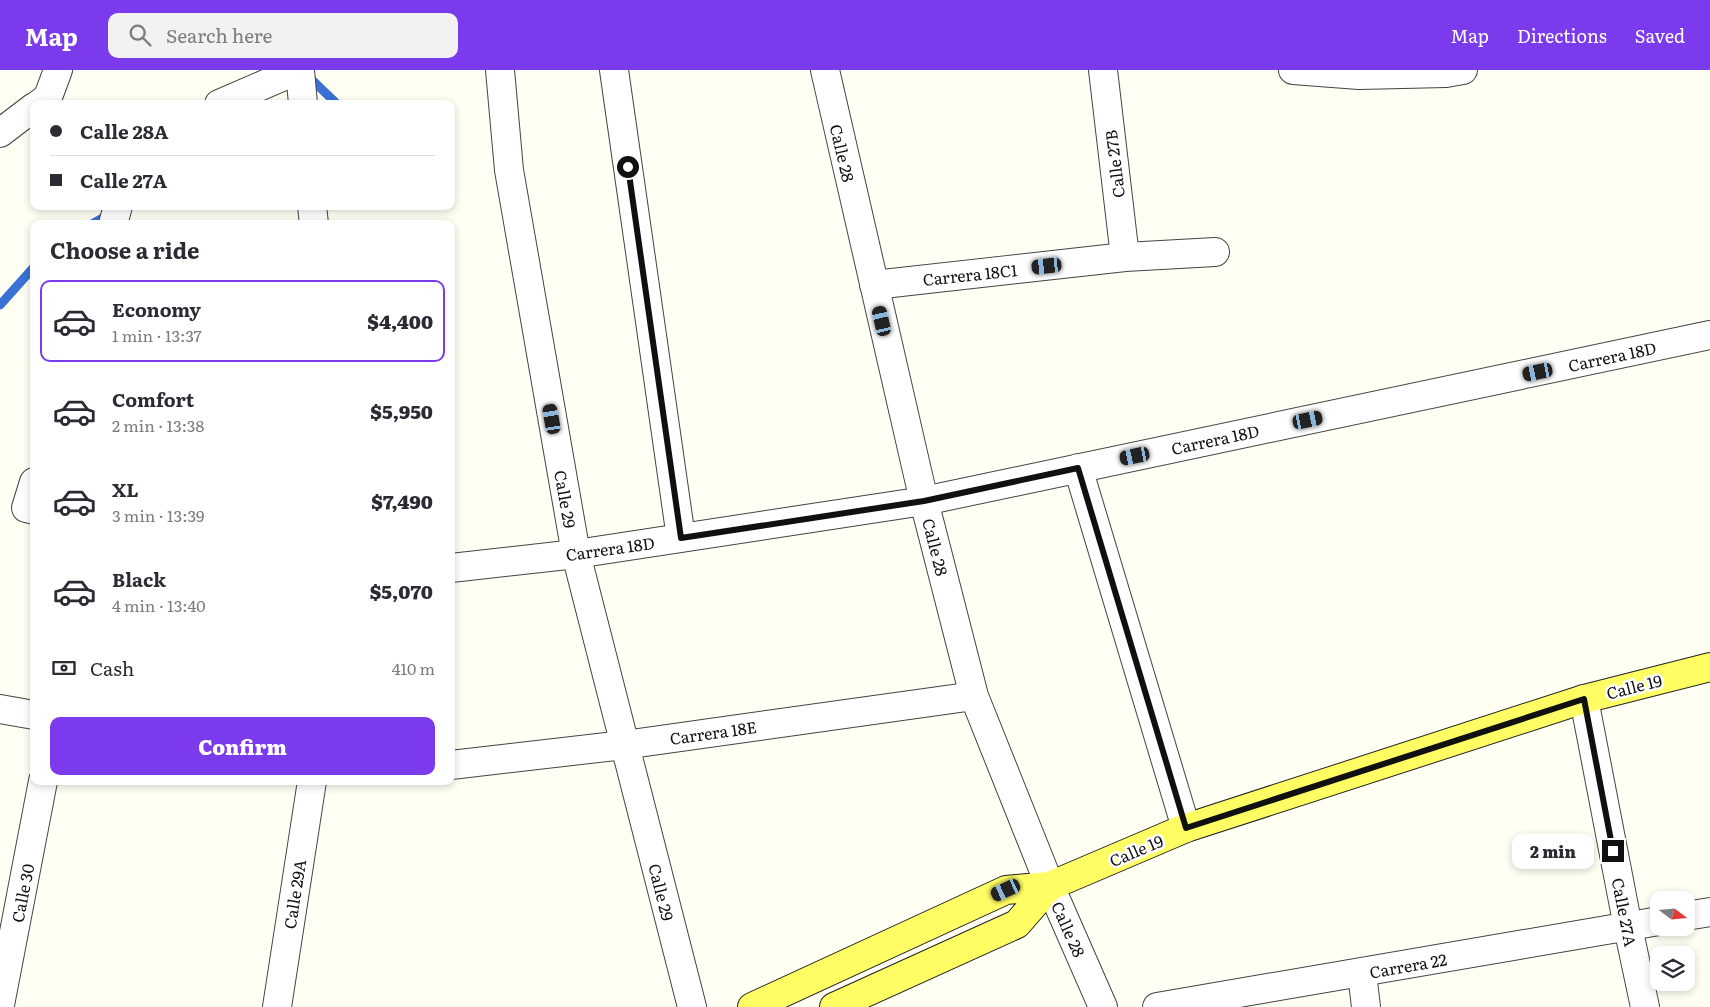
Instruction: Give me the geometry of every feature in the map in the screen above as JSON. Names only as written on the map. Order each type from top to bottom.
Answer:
[{"type":"main road","name":"Calle 19","points":[[752,1007],[1006,890],[1050,886],[1186,828],[1584,699],[1710,667]]},
{"type":"main road","name":"Calle 19","points":[[834,1007],[1017,924],[1050,886]]},
{"type":"street","points":[[44,100],[48,96],[58,70]]},
{"type":"street","points":[[228,100],[299,70],[303,100]]},
{"type":"street","name":"Calle 29","points":[[500,70],[509,170],[576,554],[692,1007]]},
{"type":"street","points":[[614,70],[681,538]]},
{"type":"street","name":"Calle 28","points":[[825,70],[924,501],[974,696],[1050,886],[1103,1007]]},
{"type":"street","name":"Calle 27B","points":[[1104,70],[1125,257]]},
{"type":"street","points":[[1293,70],[1359,74],[1446,73],[1463,70]]},
{"type":"street","points":[[0,133],[30,111]]},
{"type":"street","name":"Carrera 18C1","points":[[874,285],[1125,257],[1215,252]]},
{"type":"street","name":"Carrera 18D","points":[[455,568],[576,554],[924,501],[1710,335]]},
{"type":"street","points":[[1078,468],[1186,828]]},
{"type":"street","name":"Carrera 18E","points":[[455,765],[624,745],[974,696]]},
{"type":"street","name":"Calle 27A","points":[[1584,699],[1628,927],[1646,1007]]},
{"type":"street","points":[[0,709],[30,714]]},
{"type":"street","name":"Calle 30","points":[[0,1005],[42,785]]},
{"type":"street","name":"Calle 29A","points":[[277,1007],[311,785]]},
{"type":"street","points":[[1695,914],[1710,912]]},
{"type":"street","name":"Carrera 22","points":[[1157,1007],[1650,923]]},
{"type":"street","points":[[1362,973],[1366,1007]]},
{"type":"waterway","points":[[307,75],[333,100]]},
{"type":"waterway","points":[[99,220],[110,214]]},
{"type":"waterway","points":[[0,305],[30,271]]},
{"type":"route","points":[[628,167],[681,538],[924,501],[1078,468],[1186,828],[1584,699],[1613,851]]}]
